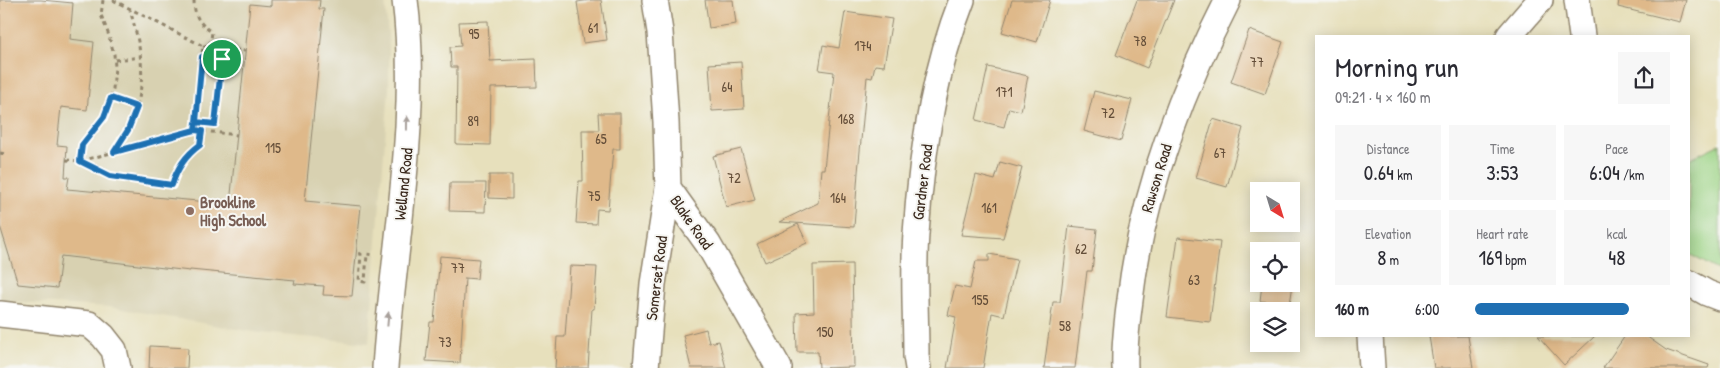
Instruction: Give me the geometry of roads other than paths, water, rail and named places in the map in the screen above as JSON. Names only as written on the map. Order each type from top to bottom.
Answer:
[{"type":"street","name":"Welland Road","points":[[385,368],[407,142],[409,34],[405,0]]},
{"type":"street","name":"Blake Road","points":[[655,0],[660,32],[668,188],[708,244],[779,368]]},
{"type":"street","name":"Gardner Road","points":[[918,368],[916,356],[916,235],[923,164],[938,76],[962,0]]},
{"type":"street","name":"Rawson Road","points":[[1125,368],[1131,286],[1147,206],[1180,105],[1205,45],[1228,0]]},
{"type":"street","points":[[1510,35],[1540,0]]},
{"type":"street","points":[[1577,0],[1582,35]]},
{"type":"street","name":"Somerset Road","points":[[646,368],[653,284],[668,188]]},
{"type":"street","points":[[1690,284],[1720,298]]},
{"type":"street","points":[[0,314],[89,324],[103,336],[114,350],[118,368]]},
{"type":"street","points":[[1370,337],[1372,368]]},
{"type":"place","name":"Brookline High School","points":[[190,211]]}]
